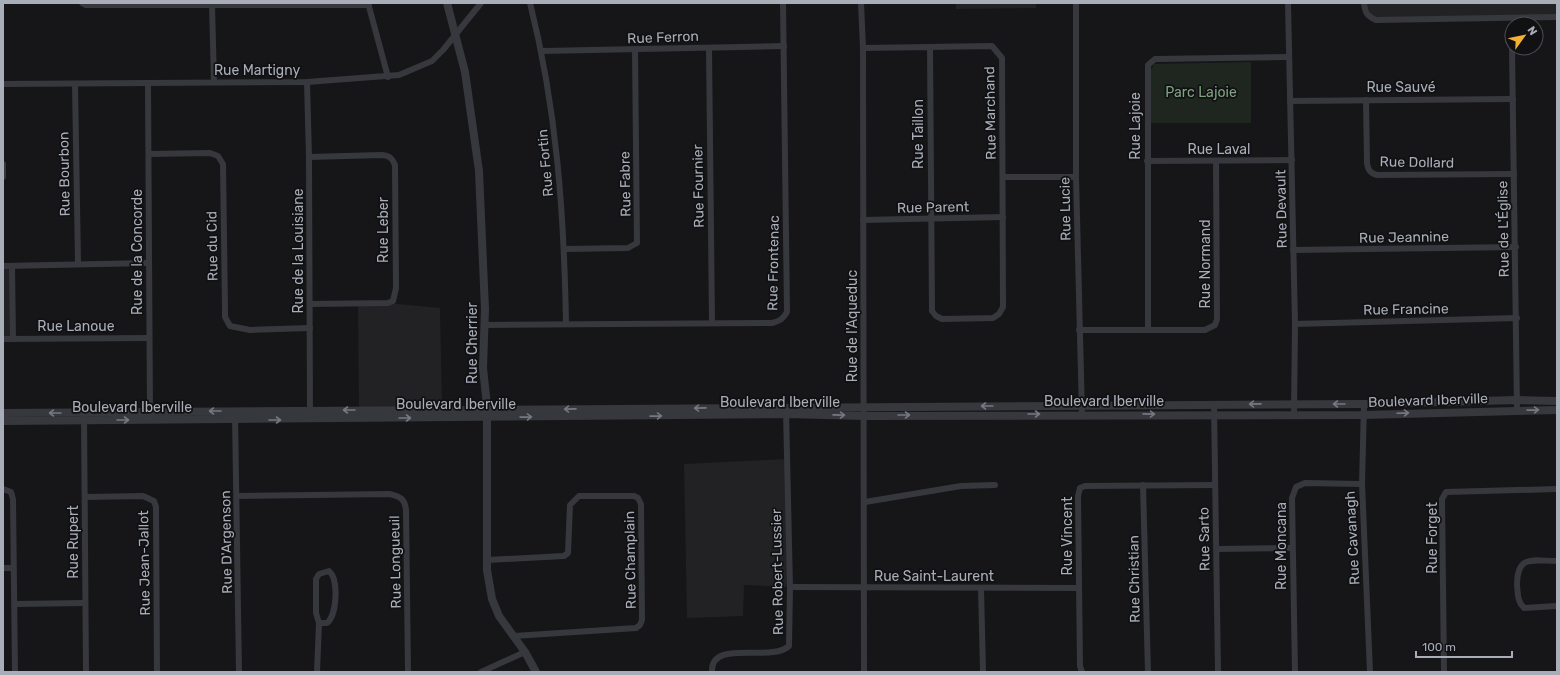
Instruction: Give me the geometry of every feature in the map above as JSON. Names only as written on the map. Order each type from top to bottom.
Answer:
[{"type":"street","points":[[82,3],[86,5],[369,4],[388,77]]},
{"type":"street","name":"Rue Cherrier","points":[[447,3],[465,72],[480,170],[485,325],[483,368],[486,413],[487,570],[492,599],[499,616],[525,652],[536,672]]},
{"type":"street","name":"Rue Martigny","points":[[3,84],[307,82],[388,77],[399,75],[432,61],[482,3]]},
{"type":"street","name":"Rue Fortin","points":[[530,3],[542,51],[556,133],[564,249],[566,324]]},
{"type":"street","name":"Rue Frontenac","points":[[485,325],[772,323],[780,321],[787,312],[783,3]]},
{"type":"street","name":"Rue de l'Aqueduc","points":[[861,3],[863,48],[865,406],[864,672]]},
{"type":"street","name":"Rue Lucie","points":[[1076,3],[1076,177],[1082,414]]},
{"type":"street","name":"Rue Devault","points":[[1288,3],[1295,324],[1294,414]]},
{"type":"street","points":[[1364,3],[1364,10],[1368,16],[1376,20],[1504,21]]},
{"type":"street","points":[[212,5],[214,82]]},
{"type":"street","points":[[1544,18],[1557,17]]},
{"type":"street","name":"Rue Ferron","points":[[542,51],[784,46]]},
{"type":"street","name":"Rue Marchand","points":[[863,48],[992,46],[1002,58],[1003,217]]},
{"type":"street","name":"Rue Fournier","points":[[709,48],[712,323]]},
{"type":"street","name":"Rue Taillon","points":[[930,48],[932,311],[936,316],[942,319],[993,318],[999,314],[1003,307],[1003,217]]},
{"type":"street","name":"Rue Fabre","points":[[564,249],[628,248],[637,243],[635,50]]},
{"type":"street","name":"Rue de L'Église","points":[[1512,56],[1517,318],[1517,410]]},
{"type":"street","name":"Rue Lajoie","points":[[1148,330],[1146,69],[1150,62],[1155,59],[1289,57]]},
{"type":"street","name":"Rue de la Louisiane","points":[[307,82],[309,157],[310,420]]},
{"type":"street","name":"Rue Bourbon","points":[[75,84],[78,263]]},
{"type":"street","name":"Rue de la Concorde","points":[[148,84],[150,420]]},
{"type":"street","name":"Rue Sauvé","points":[[1290,101],[1513,98]]},
{"type":"street","name":"Rue Dollard","points":[[1366,100],[1367,163],[1368,169],[1371,173],[1377,175],[1514,174]]},
{"type":"street","name":"Rue du Cid","points":[[149,154],[210,153],[218,156],[223,164],[224,309],[225,317],[230,326],[250,330],[310,328]]},
{"type":"street","name":"Rue Leber","points":[[309,157],[388,155],[392,158],[395,165],[396,281],[396,296],[393,301],[388,303],[310,304]]},
{"type":"street","name":"Rue Laval","points":[[1147,161],[1292,160]]},
{"type":"street","name":"Rue Normand","points":[[1079,330],[1205,330],[1215,325],[1217,319],[1216,161]]},
{"type":"street","points":[[3,164],[3,177]]},
{"type":"street","points":[[1003,178],[1076,177]]},
{"type":"street","name":"Rue Parent","points":[[863,220],[1003,217]]},
{"type":"street","name":"Rue Jeannine","points":[[1293,250],[1516,247]]},
{"type":"street","points":[[3,266],[78,263],[148,263]]},
{"type":"street","points":[[12,266],[13,339]]},
{"type":"street","name":"Rue Francine","points":[[1295,324],[1517,318]]},
{"type":"street","name":"Rue Lanoue","points":[[3,339],[149,338]]},
{"type":"street","name":"Boulevard Iberville","points":[[3,421],[150,412],[310,410],[486,413],[786,410],[865,406],[1364,404],[1518,400],[1557,401]]},
{"type":"street","name":"Rue Cavanagh","points":[[1364,404],[1362,484],[1370,672]]},
{"type":"street","name":"Rue Sarto","points":[[1214,405],[1218,672]]},
{"type":"street","name":"Boulevard Iberville","points":[[786,410],[865,416],[1082,414],[1364,415],[1557,410]]},
{"type":"street","name":"Rue Robert-Lussier","points":[[712,672],[712,664],[716,658],[725,653],[779,652],[789,646],[790,586],[786,410]]},
{"type":"street","name":"Rue D'Argenson","points":[[235,411],[239,672]]},
{"type":"street","name":"Boulevard Iberville","points":[[3,413],[150,420],[310,420],[486,413]]},
{"type":"street","name":"Rue Rupert","points":[[84,416],[86,672]]},
{"type":"street","name":"Rue Moncana","points":[[1294,672],[1292,498],[1296,487],[1305,483],[1362,484]]},
{"type":"street","points":[[865,502],[961,486],[995,485]]},
{"type":"street","name":"Rue Christian","points":[[1143,485],[1148,672]]},
{"type":"street","name":"Rue Vincent","points":[[1082,672],[1078,588],[1078,496],[1080,488],[1086,486],[1216,485]]},
{"type":"street","points":[[3,489],[11,492],[13,499],[15,672]]},
{"type":"street","name":"Rue Forget","points":[[1444,672],[1442,499],[1446,492],[1557,489]]},
{"type":"street","name":"Rue Longueuil","points":[[237,496],[389,494],[402,498],[405,503],[406,510],[408,672]]},
{"type":"street","name":"Rue Jean-Jallot","points":[[85,497],[143,496],[154,501],[156,507],[157,672]]},
{"type":"street","name":"Rue Champlain","points":[[487,560],[564,556],[568,553],[570,505],[579,496],[634,496],[638,498],[641,504],[642,620],[640,625],[636,628],[514,636]]},
{"type":"street","points":[[1217,549],[1292,548]]},
{"type":"street","points":[[1557,561],[1528,561],[1521,564],[1517,571],[1518,600],[1524,608],[1557,606]]},
{"type":"street","points":[[3,568],[13,568]]},
{"type":"street","points":[[317,672],[319,623],[316,613],[316,579],[319,574],[329,571],[333,574],[334,581],[334,614],[332,620],[327,623],[319,623]]},
{"type":"street","name":"Rue Saint-Laurent","points":[[790,586],[864,588],[1078,588]]},
{"type":"street","points":[[981,588],[983,672]]},
{"type":"street","points":[[15,604],[85,603]]},
{"type":"street","points":[[480,672],[525,652]]},
{"type":"shaded area","points":[[956,3],[1036,3],[1036,8],[956,9]]},
{"type":"shaded area","points":[[1364,3],[1557,3],[1557,17],[1504,16],[1504,18],[1376,20],[1368,16]]},
{"type":"shaded area","points":[[3,266],[12,266],[13,339],[3,339]]},
{"type":"shaded area","points":[[358,303],[388,303],[440,308],[442,409],[359,410]]},
{"type":"shaded area","points":[[787,459],[790,587],[744,585],[743,616],[687,618],[684,464]]},
{"type":"green space","name":"Parc Lajoie","points":[[1251,62],[1251,123],[1151,123],[1151,70],[1154,64]]}]
